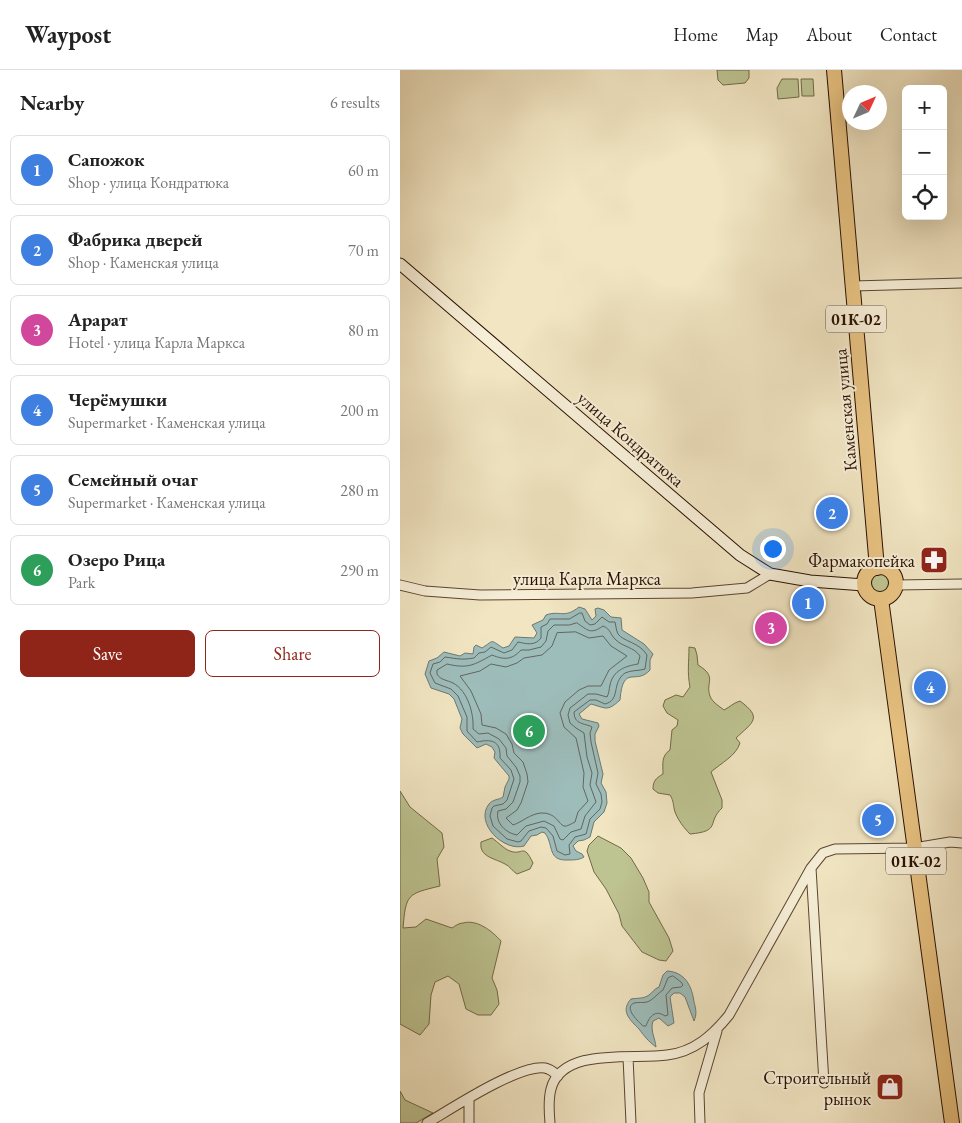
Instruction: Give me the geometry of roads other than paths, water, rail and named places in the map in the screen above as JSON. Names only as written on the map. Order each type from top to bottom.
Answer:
[{"type":"main road","name":"Каменская улица","points":[[834,70],[877,568]]},
{"type":"main road","name":"улица Кондратюка","points":[[400,264],[732,549],[770,574],[810,581],[864,585]]},
{"type":"main road","points":[[877,568],[887,569],[891,572],[896,580],[896,585],[893,593],[885,598],[876,599],[868,594],[864,585],[866,576],[872,569],[877,568]]},
{"type":"main road","name":"01К-02","points":[[881,599],[952,1123]]},
{"type":"street","points":[[853,286],[962,283]]},
{"type":"street","name":"улица Карла Маркса","points":[[400,585],[425,591],[480,595],[692,593],[747,588],[770,574]]},
{"type":"street","points":[[896,585],[962,584]]},
{"type":"street","points":[[550,1123],[549,1099],[551,1087],[558,1076],[569,1066],[590,1058],[667,1056],[700,1043],[717,1030],[729,1015],[811,868],[823,853],[835,849],[914,848],[950,842],[962,843]]},
{"type":"street","points":[[811,868],[824,1083]]},
{"type":"street","points":[[700,1123],[699,1093],[717,1030]]},
{"type":"street","points":[[628,1057],[631,1123]]},
{"type":"street","points":[[427,1123],[468,1099],[523,1072],[544,1068],[554,1071],[558,1076]]},
{"type":"street","points":[[468,1099],[470,1123]]},
{"type":"water","points":[[579,607],[585,609],[592,620],[596,616],[595,609],[598,608],[604,610],[611,617],[621,618],[622,630],[644,644],[653,654],[650,660],[650,670],[640,676],[627,678],[624,682],[620,700],[616,704],[609,708],[603,708],[591,704],[579,714],[582,719],[598,723],[599,726],[595,734],[595,741],[603,774],[601,783],[606,792],[607,803],[604,812],[594,822],[590,837],[578,841],[573,846],[584,857],[561,860],[554,855],[545,833],[542,832],[531,836],[524,846],[516,847],[508,845],[493,834],[485,819],[485,812],[491,802],[503,797],[509,776],[494,758],[495,752],[492,747],[486,744],[477,748],[463,734],[460,728],[462,719],[454,699],[449,694],[431,688],[425,674],[429,661],[437,658],[444,652],[460,656],[465,653],[473,654],[476,645],[482,648],[492,642],[503,648],[509,646],[515,637],[534,638],[537,633],[532,625],[543,620],[546,615],[569,613]]},
{"type":"water","points":[[667,971],[679,974],[689,985],[696,1009],[696,1016],[694,1021],[685,997],[680,993],[674,993],[670,997],[674,1023],[668,1026],[659,1018],[653,1021],[652,1031],[656,1047],[630,1019],[626,1007],[631,999],[647,996],[659,987],[663,975]]},
{"type":"place","name":"Фабрика дверей","points":[[832,513]]},
{"type":"place","name":"Фармакопейка","points":[[934,560]]},
{"type":"place","name":"Сапожок","points":[[808,603]]},
{"type":"place","name":"Арарат","points":[[771,628]]},
{"type":"place","name":"Черёмушки","points":[[930,687]]},
{"type":"place","name":"Озеро Рица","points":[[529,731]]},
{"type":"place","name":"Семейный очаг","points":[[878,820]]},
{"type":"place","name":"Строительный рынок","points":[[890,1087]]}]
